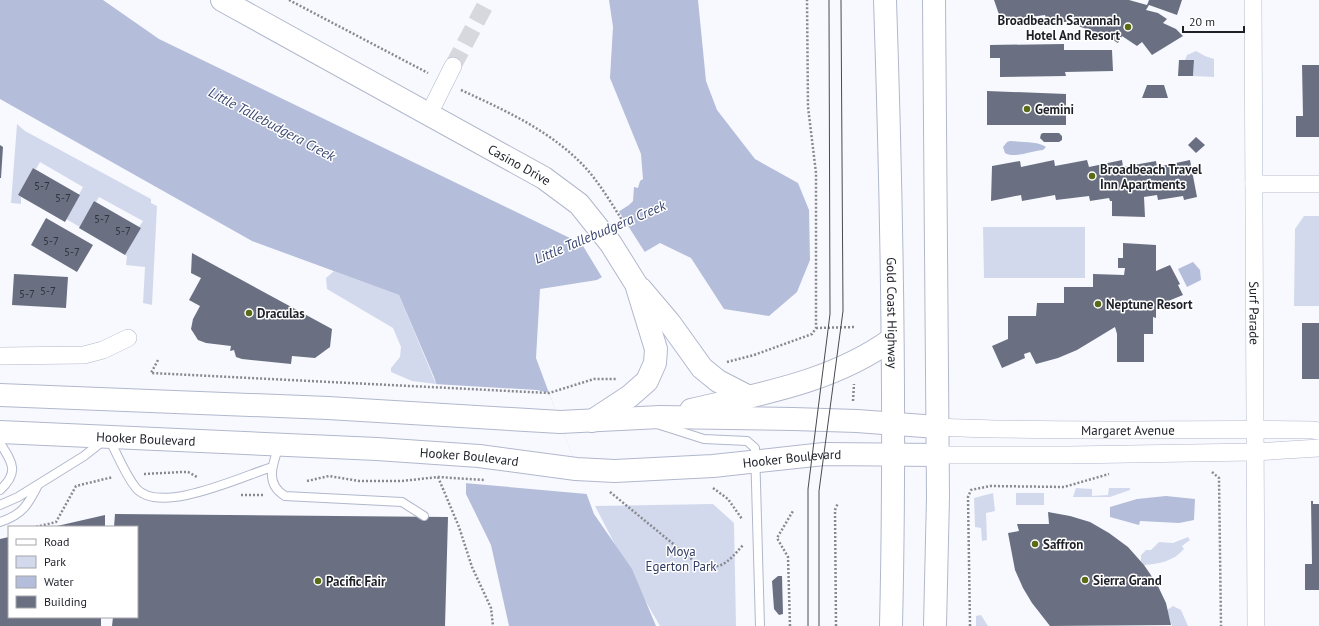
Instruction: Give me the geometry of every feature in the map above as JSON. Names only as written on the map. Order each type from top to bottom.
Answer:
[{"type":"main road","name":"Casino Drive","points":[[222,0],[544,178],[579,204],[592,219],[635,281],[656,349],[655,363],[649,378],[637,391],[592,421]]},
{"type":"main road","name":"Gold Coast Highway","points":[[885,0],[892,205],[893,537],[891,626]]},
{"type":"main road","points":[[934,0],[938,454],[935,626]]},
{"type":"main road","points":[[635,281],[669,322],[702,368],[718,381],[749,397]]},
{"type":"main road","points":[[651,418],[781,389],[843,368],[870,354],[892,339]]},
{"type":"main road","points":[[0,395],[430,414],[560,422],[651,418],[807,419],[892,423],[937,427]]},
{"type":"main road","name":"Hooker Boulevard","points":[[0,432],[280,444],[438,453],[479,456],[576,469],[632,471],[757,462],[824,454],[938,454]]},
{"type":"street","name":"Surf Parade","points":[[1253,0],[1256,626]]},
{"type":"street","points":[[429,114],[453,66]]},
{"type":"street","points":[[1254,184],[1319,184]]},
{"type":"street","points":[[0,356],[84,355],[103,350],[128,338]]},
{"type":"street","name":"Margaret Avenue","points":[[937,427],[983,430],[1254,429],[1319,431]]},
{"type":"street","name":"Margaret Avenue","points":[[938,454],[1069,455],[1254,452],[1319,448]]},
{"type":"lane","points":[[651,418],[704,440],[746,441],[755,448],[757,462],[760,626]]},
{"type":"lane","points":[[0,505],[84,456],[108,437],[136,488],[150,497],[171,499],[208,489],[272,467]]},
{"type":"lane","points":[[0,443],[9,456],[13,470],[10,478],[0,490]]},
{"type":"lane","points":[[280,444],[272,467],[272,478],[274,487],[285,496],[402,502],[424,516]]},
{"type":"lane","points":[[0,522],[9,519],[27,507],[38,484]]},
{"type":"path","points":[[724,363],[754,355],[812,334],[816,328],[816,173],[808,107],[806,0]]},
{"type":"path","points":[[566,149],[582,164],[612,204]]},
{"type":"path","points":[[816,328],[856,327]]},
{"type":"path","points":[[158,360],[151,373],[424,387],[549,392],[594,379],[620,379]]},
{"type":"path","points":[[853,404],[855,382]]},
{"type":"path","points":[[1211,472],[1219,478],[1221,626]]},
{"type":"path","points":[[970,626],[968,497],[971,490],[990,486],[1064,487],[1113,473]]},
{"type":"path","points":[[438,477],[459,527],[472,567],[492,608],[493,626]]},
{"type":"path","points":[[40,526],[56,522],[76,486]]},
{"type":"path","points":[[712,488],[728,499],[743,520]]},
{"type":"path","points":[[614,489],[606,489],[694,561],[705,566],[717,566],[727,563],[744,543]]},
{"type":"path","points":[[836,626],[835,516],[838,503]]},
{"type":"path","points":[[790,626],[788,557],[777,538],[793,510]]},
{"type":"green space","points":[[1196,51],[1214,59],[1214,77],[1193,76],[1194,61],[1185,60],[1187,55]]},
{"type":"green space","points":[[17,124],[25,131],[151,199],[151,203],[157,206],[152,305],[143,303],[145,267],[126,265],[127,256],[125,255],[141,228],[139,227],[143,221],[99,197],[96,202],[94,201],[80,227],[66,219],[83,187],[40,162],[36,169],[33,168],[18,195],[21,197],[21,204],[11,203]]},
{"type":"green space","points":[[1304,216],[1319,216],[1319,306],[1294,306],[1295,229]]},
{"type":"green space","points":[[983,227],[1085,227],[1085,278],[984,278]]},
{"type":"green space","points":[[334,271],[399,295],[436,384],[412,381],[391,372],[391,368],[400,357],[401,347],[393,328],[327,289],[326,278]]},
{"type":"green space","points":[[1076,488],[1092,489],[1092,496],[1108,495],[1109,488],[1130,488],[1130,490],[1110,497],[1073,497]]},
{"type":"green space","points":[[993,493],[995,511],[986,513],[987,540],[982,541],[981,528],[975,527],[974,498]]},
{"type":"green space","points":[[1016,493],[1044,493],[1044,505],[1016,505]]},
{"type":"green space","name":"Moya Egerton Park","points":[[713,504],[734,523],[736,626],[660,626],[635,583],[595,506]]},
{"type":"green space","points":[[1188,537],[1190,540],[1182,546],[1184,549],[1171,559],[1161,563],[1144,565],[1141,561],[1141,555],[1146,550],[1151,550],[1159,542],[1173,543]]},
{"type":"green space","points":[[1173,606],[1181,610],[1188,626],[1172,626],[1167,610]]},
{"type":"green space","points":[[981,615],[988,626],[976,626],[976,616]]},
{"type":"water","name":"Little Tallebudgera Creek","points":[[0,0],[103,0],[159,39],[574,240],[629,205],[633,201],[634,187],[638,188],[640,181],[643,179],[641,154],[610,78],[613,27],[609,0],[698,0],[706,81],[717,110],[755,159],[798,183],[809,210],[810,260],[797,292],[769,316],[724,309],[691,258],[660,243],[597,280],[540,289],[536,358],[594,514],[632,569],[656,626],[509,626],[491,545],[466,494],[466,473],[434,377],[399,295],[252,241],[0,99]]},
{"type":"water","points":[[1010,141],[1034,143],[1046,147],[1043,150],[1019,155],[1009,155],[1005,153],[1003,147]]},
{"type":"water","points":[[1193,262],[1200,270],[1201,280],[1187,287],[1178,269]]},
{"type":"water","points":[[1166,496],[1195,499],[1194,520],[1179,523],[1140,521],[1139,525],[1110,517],[1110,507],[1137,499]]},
{"type":"pier","points":[[618,210],[646,254],[603,279],[577,236]]},
{"type":"pier","points":[[434,384],[537,390],[549,393],[587,494],[464,483],[464,473]]},
{"type":"building","name":"Broadbeach Savannah Hotel And Resort","points":[[994,0],[1129,0],[1147,5],[1149,0],[1182,0],[1177,15],[1149,5],[1146,10],[1158,13],[1167,19],[1163,23],[1176,29],[1183,36],[1152,55],[1142,42],[1137,46],[1122,36],[1118,43],[1106,36],[1067,22],[1047,22],[1045,15],[1024,18],[1003,26]]},
{"type":"building","points":[[1064,44],[1064,50],[1112,50],[1113,71],[1065,72],[1066,76],[1000,77],[1000,58],[990,58],[990,45]]},
{"type":"building","points":[[1179,60],[1194,60],[1193,76],[1178,76]]},
{"type":"building","points":[[1302,65],[1319,65],[1319,137],[1296,137],[1296,116],[1303,116]]},
{"type":"building","points":[[1147,85],[1164,85],[1168,98],[1142,98]]},
{"type":"building","name":"Gemini","points":[[987,91],[1066,94],[1066,125],[987,125]]},
{"type":"building","points":[[1059,133],[1062,136],[1062,140],[1059,142],[1044,142],[1040,138],[1041,134]]},
{"type":"building","points":[[1196,137],[1205,145],[1196,153],[1188,145]]},
{"type":"building","points":[[0,145],[3,147],[1,178],[0,178]]},
{"type":"building","name":"Broadbeach Travel Inn Apartments","points":[[1054,160],[1055,166],[1087,160],[1089,167],[1122,160],[1123,167],[1156,161],[1157,167],[1190,160],[1197,197],[1184,200],[1183,196],[1158,200],[1157,195],[1144,197],[1145,217],[1112,216],[1112,201],[1110,201],[1109,198],[1090,201],[1089,196],[1056,200],[1055,195],[1022,201],[1021,195],[991,201],[992,166],[1020,161],[1021,167]]},
{"type":"building","points":[[33,168],[80,195],[65,222],[18,195]]},
{"type":"building","points":[[94,201],[141,228],[125,255],[79,228]]},
{"type":"building","points":[[46,218],[93,245],[77,272],[31,245]]},
{"type":"building","name":"Neptune Resort","points":[[1123,243],[1156,245],[1156,271],[1170,265],[1180,284],[1178,285],[1183,295],[1156,306],[1156,318],[1153,317],[1153,334],[1144,334],[1144,362],[1117,362],[1117,334],[1115,327],[1077,350],[1058,358],[1036,364],[1030,352],[1024,354],[1025,358],[1002,368],[992,346],[1008,339],[1008,316],[1036,316],[1037,303],[1064,303],[1064,287],[1093,287],[1093,274],[1124,275],[1125,268],[1118,268],[1118,258],[1123,258]]},
{"type":"building","name":"Draculas","points":[[192,253],[332,329],[330,347],[315,358],[292,356],[291,364],[242,359],[236,357],[234,350],[230,351],[231,346],[206,343],[198,340],[191,329],[193,319],[200,306],[189,300],[201,278],[191,273]]},
{"type":"building","points":[[14,274],[68,277],[66,308],[12,305]]},
{"type":"building","points":[[1302,323],[1319,323],[1319,379],[1302,379]]},
{"type":"building","points":[[1311,501],[1313,501],[1313,504],[1319,504],[1319,590],[1305,590],[1305,564],[1312,564]]},
{"type":"building","name":"Sierra Grand","points":[[1048,512],[1070,516],[1090,522],[1109,533],[1128,547],[1144,565],[1157,584],[1166,603],[1171,625],[1050,626],[1032,603],[1023,588],[1015,570],[1008,533],[1019,531],[1017,524],[1049,524]]},
{"type":"building","name":"Pacific Fair","points":[[115,514],[448,517],[445,626],[112,626],[113,618],[138,618],[138,526],[114,526]]},
{"type":"building","points":[[105,515],[105,526],[57,526]]},
{"type":"building","points":[[8,537],[8,618],[101,618],[101,626],[0,626],[0,539]]},
{"type":"building","points":[[778,576],[782,576],[783,614],[779,615],[774,609],[772,581]]},
{"type":"tunnel","points":[[453,66],[488,0]]},
{"type":"tram line","points":[[808,626],[808,489],[830,314],[829,0]]},
{"type":"tram line","points":[[819,626],[819,491],[843,311],[841,0]]},
{"type":"place","name":"Broadbeach Savannah Hotel And Resort","points":[[1128,27]]},
{"type":"place","name":"Gemini","points":[[1027,109]]},
{"type":"place","name":"Broadbeach Travel Inn Apartments","points":[[1092,176]]},
{"type":"place","name":"Neptune Resort","points":[[1098,304]]},
{"type":"place","name":"Draculas","points":[[249,313]]},
{"type":"place","name":"Saffron","points":[[1035,544]]},
{"type":"place","name":"Sierra Grand","points":[[1085,580]]},
{"type":"place","name":"Pacific Fair","points":[[318,581]]}]
